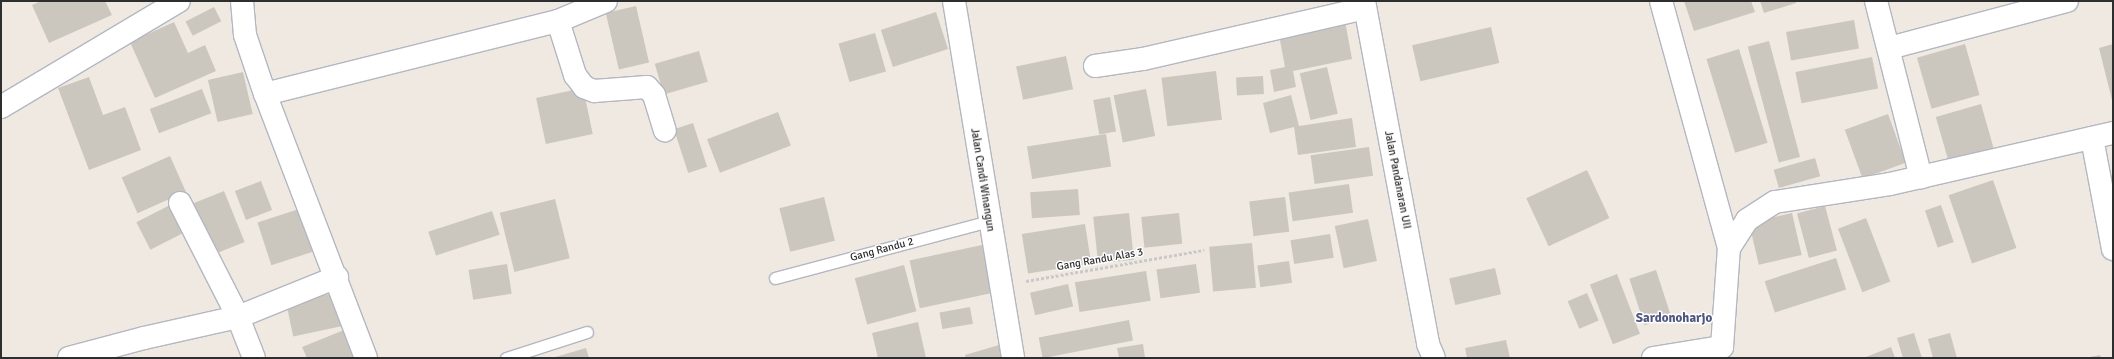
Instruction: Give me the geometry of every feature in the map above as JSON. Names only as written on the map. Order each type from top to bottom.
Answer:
[{"type":"street","points":[[1,106],[179,1]]},
{"type":"street","points":[[242,1],[245,35],[265,94],[337,277],[366,358]]},
{"type":"street","points":[[265,94],[558,21],[606,1]]},
{"type":"street","name":"Jalan Candi Winangun","points":[[954,1],[989,221],[1013,358]]},
{"type":"street","points":[[1653,358],[1724,352],[1729,248],[1661,1]]},
{"type":"street","points":[[1876,1],[1921,177]]},
{"type":"street","points":[[1889,48],[2067,1]]},
{"type":"street","points":[[1095,66],[1143,59],[1364,5]]},
{"type":"street","name":"Jalan Pandanaran UII","points":[[1364,5],[1428,344],[1434,358]]},
{"type":"street","points":[[558,21],[575,76],[584,87],[594,91],[647,87],[654,95],[665,130]]},
{"type":"street","points":[[1729,248],[1747,220],[1775,202],[1921,177],[2113,133]]},
{"type":"street","points":[[2092,138],[2113,249]]},
{"type":"street","points":[[180,203],[238,318],[254,358]]},
{"type":"street","points":[[69,358],[144,338],[238,318],[337,277]]},
{"type":"lane","name":"Gang Randu 2","points":[[775,278],[989,221]]},
{"type":"lane","points":[[506,358],[587,332]]},
{"type":"path","name":"Gang Randu Alas 3","points":[[1000,285],[1204,250]]},
{"type":"building","points":[[41,1],[105,1],[112,15],[49,43],[32,5]]},
{"type":"building","points":[[1684,1],[1751,1],[1755,12],[1694,31]]},
{"type":"building","points":[[1760,1],[1796,1],[1796,3],[1764,13]]},
{"type":"building","points":[[636,6],[649,63],[619,69],[606,13]]},
{"type":"building","points":[[214,7],[221,21],[193,36],[185,22]]},
{"type":"building","points":[[936,12],[948,49],[893,67],[881,30]]},
{"type":"building","points":[[1854,20],[1859,49],[1791,61],[1786,32]]},
{"type":"building","points":[[1345,21],[1352,59],[1293,71],[1296,87],[1274,92],[1270,70],[1285,67],[1279,35]]},
{"type":"building","points":[[174,22],[188,53],[205,45],[216,71],[155,98],[130,42]]},
{"type":"building","points":[[1491,27],[1499,63],[1420,81],[1412,45]]},
{"type":"building","points":[[875,33],[886,71],[849,82],[838,43]]},
{"type":"building","points":[[1769,41],[1800,157],[1779,163],[1748,47]]},
{"type":"building","points":[[1965,44],[1980,95],[1932,109],[1917,58]]},
{"type":"building","points":[[2113,44],[2113,100],[2112,100],[2099,48]]},
{"type":"building","points":[[1739,49],[1768,143],[1735,153],[1706,59]]},
{"type":"building","points":[[699,51],[708,82],[664,94],[655,64]]},
{"type":"building","points":[[1066,56],[1073,89],[1023,100],[1016,67]]},
{"type":"building","points":[[1872,57],[1878,88],[1802,103],[1795,72]]},
{"type":"building","points":[[1327,67],[1338,114],[1311,120],[1300,73]]},
{"type":"building","points":[[1216,71],[1222,120],[1167,126],[1161,78]]},
{"type":"building","points":[[243,72],[253,114],[218,122],[208,80]]},
{"type":"building","points":[[1263,76],[1264,94],[1237,95],[1236,77]]},
{"type":"building","points":[[89,77],[103,115],[125,107],[141,150],[89,170],[58,88]]},
{"type":"building","points":[[583,88],[593,134],[546,144],[536,98]]},
{"type":"building","points":[[202,89],[211,113],[159,133],[150,109]]},
{"type":"building","points":[[1146,89],[1155,136],[1123,142],[1114,95]]},
{"type":"building","points":[[1291,95],[1299,126],[1352,118],[1356,147],[1298,155],[1294,127],[1270,133],[1263,103]]},
{"type":"building","points":[[1110,97],[1116,131],[1099,134],[1093,100]]},
{"type":"building","points":[[1981,104],[1994,150],[1949,163],[1936,117]]},
{"type":"building","points":[[778,112],[791,146],[720,173],[707,139]]},
{"type":"building","points":[[1888,114],[1906,163],[1863,179],[1845,130]]},
{"type":"building","points":[[693,123],[707,167],[688,173],[674,129]]},
{"type":"building","points":[[1106,134],[1111,167],[1032,179],[1027,147]]},
{"type":"building","points":[[1369,147],[1373,176],[1315,184],[1311,155]]},
{"type":"building","points":[[170,156],[186,192],[137,213],[122,178]]},
{"type":"building","points":[[1815,158],[1820,176],[1779,188],[1774,170]]},
{"type":"building","points":[[1587,170],[1609,218],[1549,246],[1526,198]]},
{"type":"building","points":[[1993,180],[2016,248],[1972,263],[1949,195]]},
{"type":"building","points":[[261,181],[272,210],[246,220],[235,191]]},
{"type":"building","points":[[1349,184],[1353,213],[1293,221],[1289,192]]},
{"type":"building","points":[[1078,189],[1080,215],[1032,218],[1030,192]]},
{"type":"building","points":[[224,191],[245,242],[210,256],[190,205]]},
{"type":"building","points":[[824,197],[835,241],[790,252],[779,208]]},
{"type":"building","points":[[1285,197],[1289,232],[1254,236],[1249,201]]},
{"type":"building","points":[[555,199],[570,258],[514,272],[500,213]]},
{"type":"building","points":[[172,204],[186,232],[150,250],[136,222]]},
{"type":"building","points":[[1941,205],[1954,242],[1938,247],[1925,211]]},
{"type":"building","points":[[1825,206],[1837,250],[1809,258],[1797,214]]},
{"type":"building","points":[[305,207],[319,250],[271,265],[257,222]]},
{"type":"building","points":[[492,211],[500,235],[436,255],[428,232]]},
{"type":"building","points":[[1129,213],[1134,260],[1098,264],[1093,217]]},
{"type":"building","points":[[1179,213],[1182,244],[1144,248],[1141,217]]},
{"type":"building","points":[[1792,213],[1802,255],[1759,265],[1749,223]]},
{"type":"building","points":[[1866,218],[1890,281],[1862,292],[1838,229]]},
{"type":"building","points":[[1368,219],[1377,261],[1344,268],[1335,226]]},
{"type":"building","points":[[1085,224],[1091,264],[1028,274],[1022,234]]},
{"type":"building","points":[[1330,234],[1334,258],[1294,264],[1290,240]]},
{"type":"building","points":[[1252,243],[1256,288],[1213,292],[1209,247]]},
{"type":"building","points":[[982,245],[992,293],[920,308],[910,260]]},
{"type":"building","points":[[1836,258],[1846,289],[1775,313],[1765,281]]},
{"type":"building","points":[[1289,261],[1292,283],[1260,287],[1257,265]]},
{"type":"building","points":[[507,264],[512,294],[473,300],[468,270]]},
{"type":"building","points":[[1196,264],[1200,293],[1160,298],[1156,270]]},
{"type":"building","points":[[904,265],[916,311],[867,325],[855,278]]},
{"type":"building","points":[[1495,268],[1501,294],[1455,305],[1449,279]]},
{"type":"building","points":[[1656,270],[1671,317],[1645,325],[1629,279]]},
{"type":"building","points":[[1146,271],[1151,301],[1080,312],[1075,282]]},
{"type":"building","points":[[1617,274],[1640,334],[1613,344],[1590,284]]},
{"type":"building","points":[[1068,284],[1073,306],[1035,315],[1030,293]]},
{"type":"building","points":[[339,292],[346,325],[293,336],[286,303]]},
{"type":"building","points":[[1587,293],[1599,321],[1579,329],[1568,301]]},
{"type":"building","points":[[970,307],[973,324],[942,329],[939,312]]},
{"type":"building","points":[[1129,320],[1133,341],[1043,358],[1039,338]]},
{"type":"building","points":[[918,322],[926,358],[878,358],[872,333]]},
{"type":"building","points":[[349,328],[361,358],[307,358],[302,347]]},
{"type":"building","points":[[1914,333],[1922,358],[1903,358],[1897,338]]},
{"type":"building","points":[[1950,333],[1957,358],[1933,358],[1928,339]]},
{"type":"building","points":[[1506,340],[1510,358],[1467,358],[1465,348]]},
{"type":"building","points":[[1143,344],[1145,358],[1119,358],[1117,348]]},
{"type":"building","points":[[999,345],[1003,358],[966,358],[965,355]]},
{"type":"building","points":[[1891,347],[1895,358],[1866,358],[1866,357]]},
{"type":"building","points":[[586,348],[589,358],[552,358]]},
{"type":"building","points":[[2100,355],[2101,358],[2090,358],[2090,357]]},
{"type":"district","name":"Sardonoharjo","points":[[1674,318]]}]
